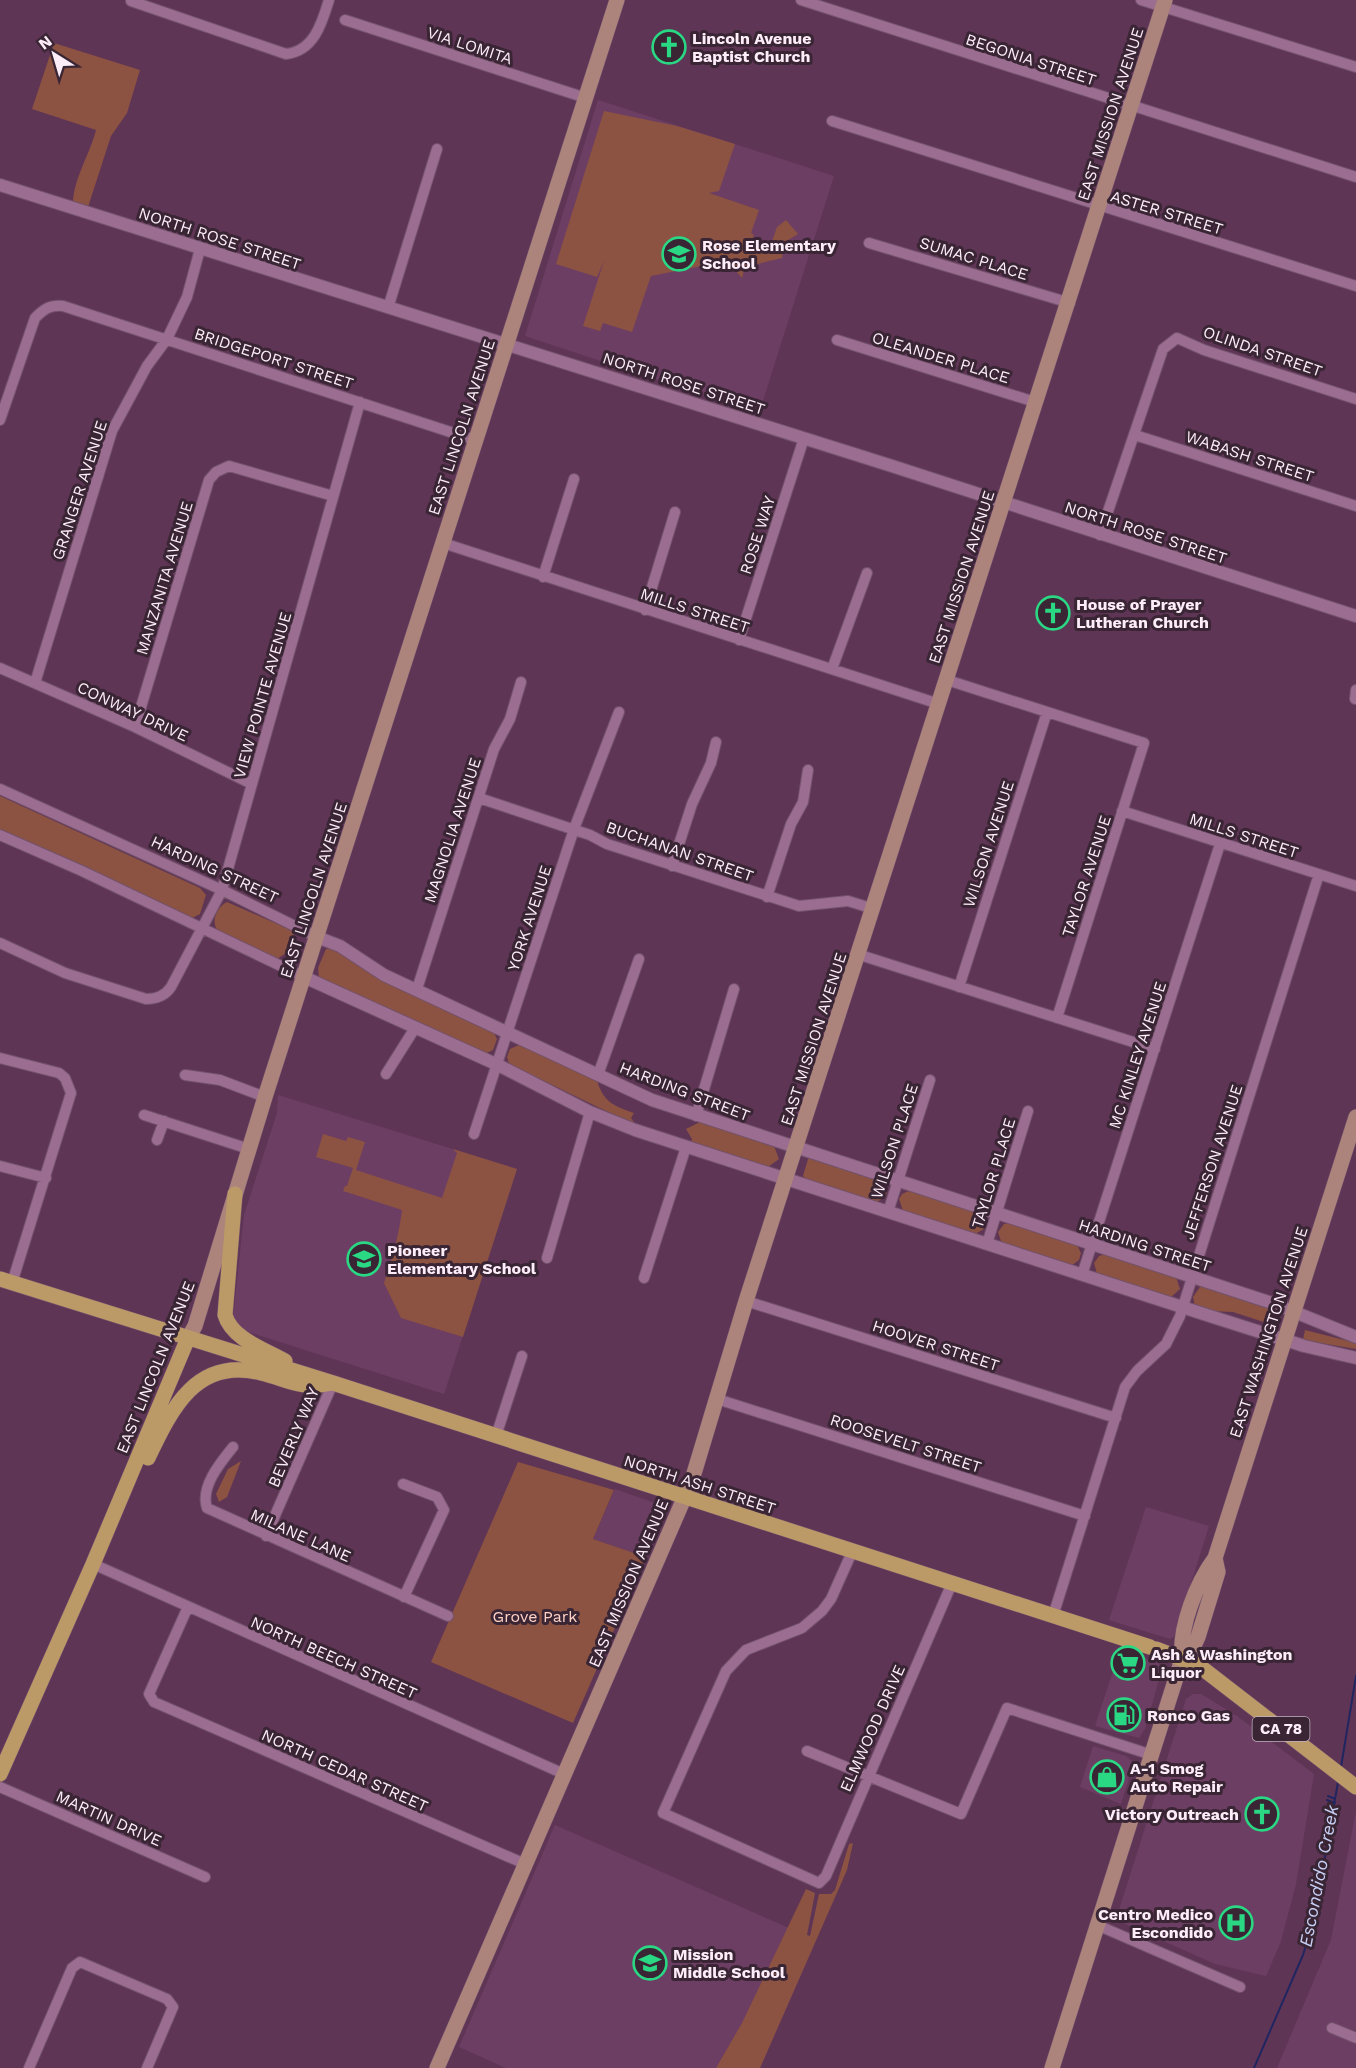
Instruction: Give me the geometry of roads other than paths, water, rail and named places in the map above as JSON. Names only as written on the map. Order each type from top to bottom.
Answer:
[{"type":"main road","name":"EAST LINCOLN AVENUE","points":[[0,1774],[195,1326],[234,1194],[616,0]]},
{"type":"main road","name":"EAST MISSION AVENUE","points":[[437,2068],[685,1497],[1035,402],[1070,303],[1164,3]]},
{"type":"main road","name":"EAST WASHINGTON AVENUE","points":[[1052,2068],[1182,1659],[1182,1640],[1202,1576],[1215,1558],[1356,1117]]},
{"type":"main road","points":[[234,1194],[225,1315],[228,1324],[238,1335],[314,1377]]},
{"type":"main road","name":"NORTH ASH STREET","points":[[6,1281],[333,1383],[1153,1648],[1198,1665],[1354,1785]]},
{"type":"main road","points":[[93,1564],[174,1407],[195,1385],[217,1373],[243,1370],[310,1388],[333,1383]]},
{"type":"street","points":[[130,1],[286,54],[302,50],[311,42],[329,0]]},
{"type":"street","name":"BEGONIA STREET","points":[[801,0],[1356,177]]},
{"type":"street","points":[[1141,0],[1164,3],[1356,67]]},
{"type":"street","name":"VIA LOMITA","points":[[345,20],[586,98]]},
{"type":"street","name":"ASTER STREET","points":[[832,121],[1099,207],[1356,286]]},
{"type":"street","points":[[388,308],[437,149]]},
{"type":"street","name":"NORTH ROSE STREET","points":[[0,185],[506,343],[1356,616]]},
{"type":"street","name":"SUMAC PLACE","points":[[869,243],[1070,303]]},
{"type":"street","name":"GRANGER AVENUE","points":[[35,683],[112,431],[147,366],[167,339],[187,297],[200,249]]},
{"type":"street","name":"BRIDGEPORT STREET","points":[[0,420],[35,318],[46,308],[63,306],[476,440]]},
{"type":"street","name":"OLINDA STREET","points":[[1135,435],[1163,349],[1177,338],[1185,339],[1204,350],[1356,399]]},
{"type":"street","name":"OLEANDER PLACE","points":[[837,340],[1035,402]]},
{"type":"street","name":"VIEW POINTE AVENUE","points":[[0,943],[65,973],[146,999],[156,999],[167,993],[171,987],[222,890],[360,402]]},
{"type":"street","points":[[1100,535],[1135,435]]},
{"type":"street","name":"WABASH STREET","points":[[1135,435],[1356,506]]},
{"type":"street","name":"ROSE WAY","points":[[739,640],[804,438]]},
{"type":"street","name":"MANZANITA AVENUE","points":[[135,727],[209,480],[216,472],[229,466],[333,496]]},
{"type":"street","points":[[543,577],[574,479]]},
{"type":"street","points":[[645,609],[675,512]]},
{"type":"street","name":"MILLS STREET","points":[[442,543],[939,704]]},
{"type":"street","points":[[832,669],[867,573]]},
{"type":"street","name":"CONWAY DRIVE","points":[[0,668],[135,727],[252,784]]},
{"type":"street","points":[[947,680],[1047,712]]},
{"type":"street","name":"MAGNOLIA AVENUE","points":[[417,989],[494,749],[510,719],[521,682]]},
{"type":"street","name":"YORK AVENUE","points":[[474,1134],[574,829],[619,712]]},
{"type":"street","name":"TAYLOR AVENUE","points":[[1047,712],[1144,743],[1057,1018]]},
{"type":"street","name":"WILSON AVENUE","points":[[958,987],[1047,712]]},
{"type":"street","points":[[672,866],[692,804],[711,763],[716,742]]},
{"type":"street","points":[[767,897],[791,824],[802,802],[808,770]]},
{"type":"street","name":"HARDING STREET","points":[[0,789],[340,946],[384,975],[509,1031],[652,1100],[1191,1277],[1356,1337]]},
{"type":"street","name":"BUCHANAN STREET","points":[[479,798],[574,829],[607,844],[672,866],[799,906],[848,901],[874,909]]},
{"type":"street","name":"MILLS STREET","points":[[1122,811],[1356,886]]},
{"type":"street","points":[[0,835],[498,1065],[590,1112],[686,1147],[1182,1308],[1285,1340],[1356,1358]]},
{"type":"street","name":"MC KINLEY AVENUE","points":[[1082,1275],[1220,844]]},
{"type":"street","name":"JEFFERSON AVENUE","points":[[1053,1616],[1130,1380],[1166,1344],[1182,1308],[1319,874]]},
{"type":"street","points":[[860,955],[1155,1049]]},
{"type":"street","points":[[598,1075],[639,959]]},
{"type":"street","points":[[696,1116],[734,989]]},
{"type":"street","points":[[386,1074],[415,1028]]},
{"type":"street","points":[[0,1058],[59,1073],[71,1089],[46,1178],[6,1281]]},
{"type":"street","points":[[185,1075],[220,1080],[265,1097]]},
{"type":"street","name":"WILSON PLACE","points":[[888,1212],[930,1080]]},
{"type":"street","name":"TAYLOR PLACE","points":[[987,1244],[1028,1111]]},
{"type":"street","points":[[547,1258],[590,1112]]},
{"type":"street","points":[[144,1115],[249,1149]]},
{"type":"street","points":[[157,1140],[164,1121]]},
{"type":"street","points":[[644,1278],[686,1147]]},
{"type":"street","points":[[0,1166],[46,1178]]},
{"type":"street","name":"HOOVER STREET","points":[[746,1301],[1116,1418]]},
{"type":"street","points":[[496,1436],[522,1356]]},
{"type":"street","name":"BEVERLY WAY","points":[[266,1536],[333,1383]]},
{"type":"street","name":"ROOSEVELT STREET","points":[[717,1399],[1085,1516]]},
{"type":"street","name":"MILANE LANE","points":[[233,1447],[217,1467],[204,1500],[207,1508],[448,1616]]},
{"type":"street","points":[[403,1484],[437,1497],[444,1510],[404,1597]]},
{"type":"street","name":"ELMWOOD DRIVE","points":[[852,1552],[831,1599],[818,1615],[802,1628],[746,1650],[726,1671],[663,1814],[819,1883],[826,1876],[952,1583]]},
{"type":"street","name":"NORTH BEECH STREET","points":[[93,1564],[187,1609],[564,1774]]},
{"type":"street","name":"NORTH CEDAR STREET","points":[[187,1609],[149,1694],[154,1702],[525,1864]]},
{"type":"street","points":[[807,1751],[961,1814],[1007,1708],[1152,1755]]},
{"type":"street","name":"MARTIN DRIVE","points":[[0,1787],[205,1876]]},
{"type":"street","points":[[1097,1925],[1240,1987]]},
{"type":"street","points":[[28,2068],[72,1968],[80,1962],[167,1999],[172,2007],[147,2068]]},
{"type":"street","points":[[1332,2028],[1356,2038]]},
{"type":"waterway","name":"Escondido Creek","points":[[1341,1767],[1356,1676]]},
{"type":"waterway","name":"Escondido Creek","points":[[1254,2068],[1303,1955],[1314,1920],[1338,1782]]},
{"type":"waterway","name":"Escondido Creek","points":[[1328,1796],[1335,1799]]},
{"type":"waterway","name":"Escondido Creek","points":[[1327,1800],[1335,1803]]},
{"type":"place","name":"Lincoln Avenue Baptist Church","points":[[669,47]]},
{"type":"place","name":"Rose Elementary School","points":[[679,254]]},
{"type":"place","name":"House of Prayer Lutheran Church","points":[[1053,613]]},
{"type":"place","name":"Pioneer Elementary School","points":[[364,1259]]},
{"type":"place","name":"Ash & Washington Liquor","points":[[1128,1663]]},
{"type":"place","name":"Ronco Gas","points":[[1124,1715]]},
{"type":"place","name":"A-1 Smog Auto Repair","points":[[1107,1777]]},
{"type":"place","name":"Victory Outreach","points":[[1262,1814]]},
{"type":"place","name":"Centro Medico Escondido","points":[[1236,1923]]},
{"type":"place","name":"Mission Middle School","points":[[650,1963]]},
{"type":"park label","name":"Grove Park","points":[[535,1616]]}]
